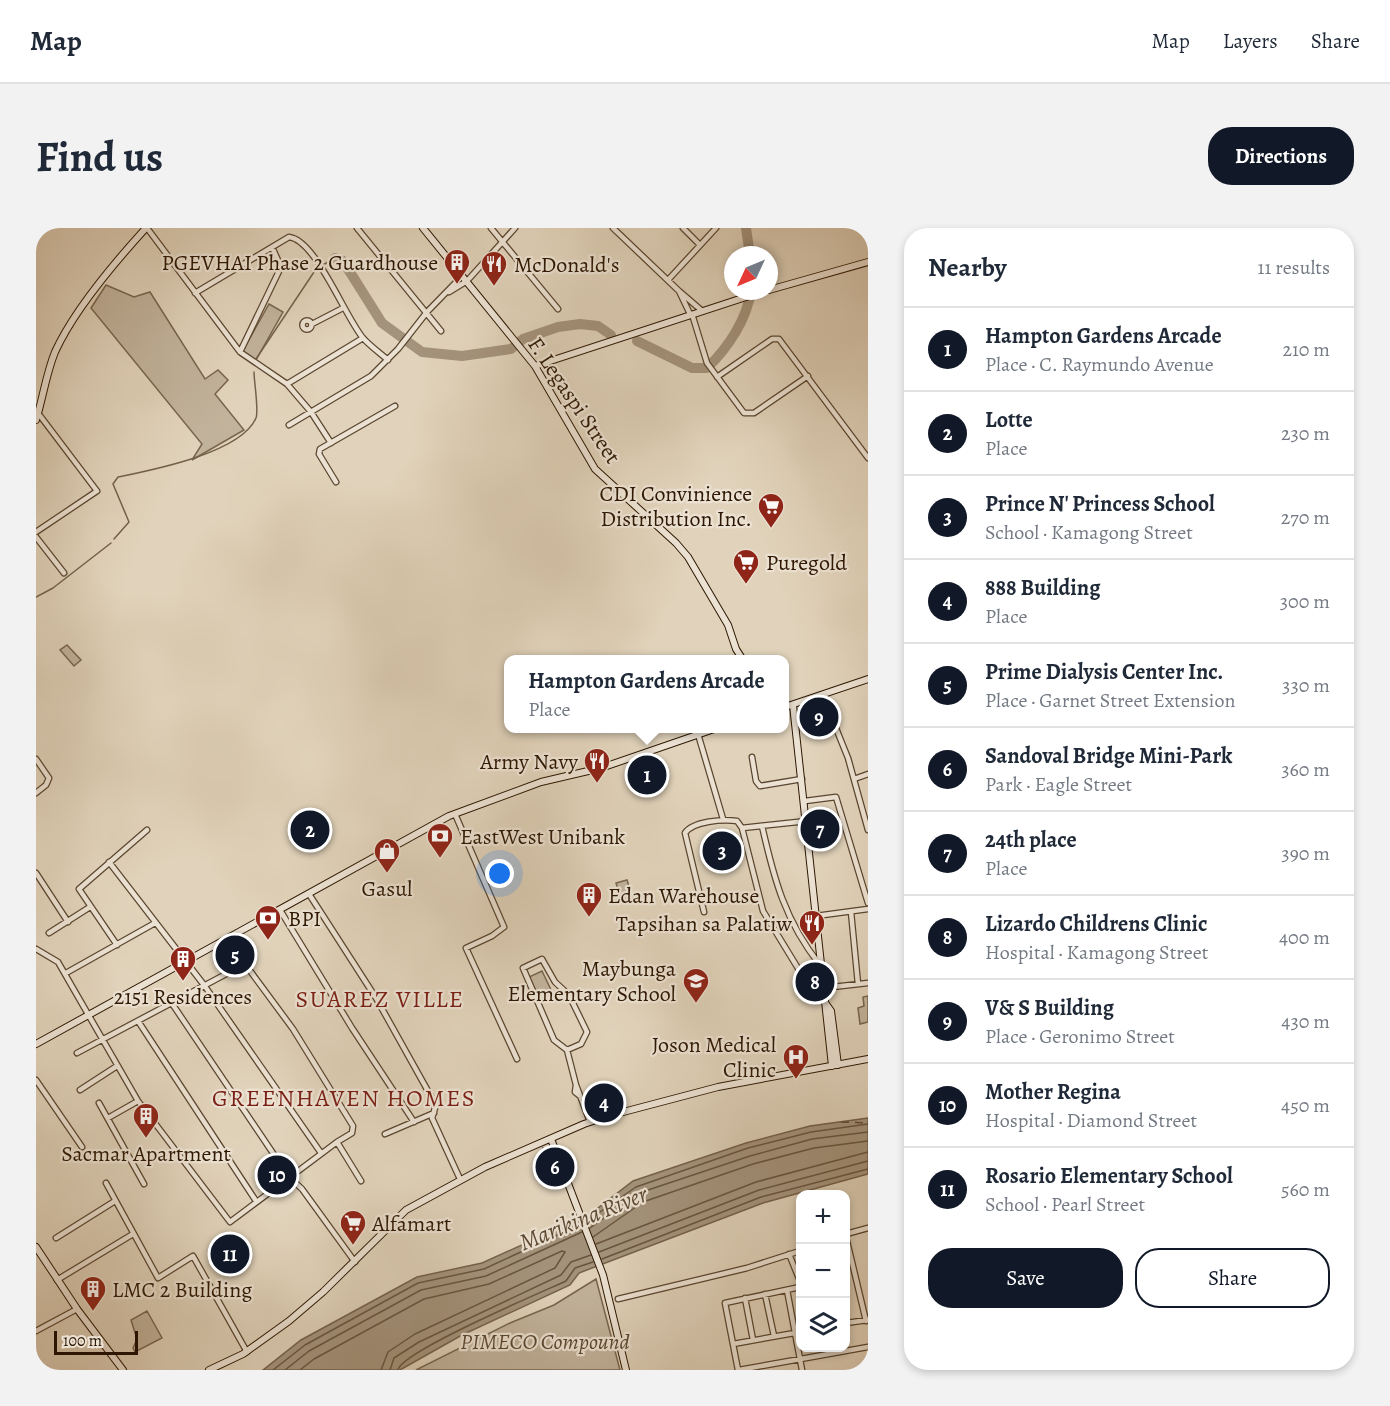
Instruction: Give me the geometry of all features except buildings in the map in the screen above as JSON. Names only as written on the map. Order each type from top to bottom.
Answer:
[{"type":"main road","points":[[37,416],[55,352],[64,336],[126,250],[147,228]]},
{"type":"main road","name":"F. Legaspi Street","points":[[423,228],[535,366],[596,469],[676,543],[688,557],[728,625],[740,655]]},
{"type":"main road","points":[[865,228],[868,233]]},
{"type":"main road","points":[[778,287],[868,262]]},
{"type":"main road","points":[[535,366],[735,300]]},
{"type":"main road","name":"F. Legaspi Street","points":[[735,655],[736,649]]},
{"type":"main road","points":[[789,706],[868,679]]},
{"type":"main road","points":[[793,705],[821,967],[826,1004],[831,1011],[835,1065]]},
{"type":"main road","points":[[36,1044],[455,814],[541,782],[608,765],[702,733]]},
{"type":"main road","points":[[209,1370],[247,1352],[289,1321],[355,1262],[406,1210],[460,1179],[590,1122],[715,1088],[868,1059]]},
{"type":"main road","points":[[551,1139],[603,1275],[626,1370]]},
{"type":"main road","points":[[36,1247],[77,1309],[123,1370]]},
{"type":"street","points":[[147,228],[240,352],[287,384],[311,412],[331,442]]},
{"type":"street","points":[[357,228],[441,331]]},
{"type":"street","points":[[491,228],[558,309]]},
{"type":"street","points":[[289,424],[353,389],[388,360],[427,312],[493,252],[515,228]]},
{"type":"street","points":[[613,228],[701,310]]},
{"type":"street","points":[[683,228],[700,245]]},
{"type":"street","points":[[668,280],[716,228]]},
{"type":"street","points":[[195,293],[289,237],[300,241],[318,262],[343,308],[363,338],[388,360]]},
{"type":"street","points":[[240,352],[281,267],[272,247]]},
{"type":"street","points":[[484,255],[493,252]]},
{"type":"street","points":[[679,291],[691,313],[707,363],[744,413],[754,413],[808,376]]},
{"type":"street","points":[[312,324],[343,308]]},
{"type":"street","points":[[287,384],[363,338]]},
{"type":"street","points":[[717,377],[774,338],[784,344],[868,458]]},
{"type":"street","points":[[336,482],[318,451],[396,406]]},
{"type":"street","points":[[37,416],[96,493],[36,534],[64,573]]},
{"type":"street","points":[[823,696],[854,778],[868,830]]},
{"type":"street","points":[[698,734],[723,819]]},
{"type":"street","points":[[752,757],[756,781],[760,786],[802,779]]},
{"type":"street","points":[[36,759],[49,778],[46,785],[36,793]]},
{"type":"street","points":[[854,778],[868,774]]},
{"type":"street","points":[[805,801],[836,797],[868,903]]},
{"type":"street","points":[[455,814],[504,927],[492,936],[466,948],[517,1059]]},
{"type":"street","points":[[704,912],[685,833],[690,828],[723,819],[737,821],[742,826],[763,911],[807,983],[817,992],[868,982]]},
{"type":"street","points":[[742,826],[762,826],[807,820]]},
{"type":"street","points":[[762,826],[779,895],[802,942],[821,967]]},
{"type":"street","points":[[117,945],[80,892],[80,886],[147,830]]},
{"type":"street","points":[[109,862],[204,985],[321,1153]]},
{"type":"street","points":[[36,873],[68,922]]},
{"type":"street","points":[[309,894],[376,998],[433,1100],[432,1118],[460,1179]]},
{"type":"street","points":[[50,933],[90,907]]},
{"type":"street","points":[[816,916],[868,909]]},
{"type":"street","points":[[280,910],[352,1028],[414,1122]]},
{"type":"street","points":[[851,912],[858,984]]},
{"type":"street","points":[[66,973],[155,922]]},
{"type":"street","points":[[36,949],[55,959],[66,973],[104,1040],[117,1066],[138,1101],[230,1222],[354,1130],[293,1029],[264,993],[245,964],[104,1040],[77,1053]]},
{"type":"street","points":[[567,1050],[580,1044],[587,1032],[569,995],[555,982],[542,959],[523,968],[554,1040],[567,1050],[576,1085],[575,1092],[580,1096],[590,1122]]},
{"type":"street","points":[[171,1002],[289,1177],[304,1192],[355,1262]]},
{"type":"street","points":[[138,1021],[256,1201]]},
{"type":"street","points":[[80,1090],[117,1066]]},
{"type":"street","points":[[36,1080],[82,1147]]},
{"type":"street","points":[[108,1118],[138,1101]]},
{"type":"street","points":[[99,1103],[144,1184]]},
{"type":"street","points":[[385,1134],[434,1113]]},
{"type":"street","points":[[336,1142],[361,1181]]},
{"type":"street","points":[[106,1183],[158,1278],[193,1256],[247,1352]]},
{"type":"street","points":[[56,1238],[115,1201]]},
{"type":"street","points":[[850,1235],[868,1228]]},
{"type":"street","points":[[57,1280],[133,1234]]},
{"type":"street","points":[[848,1244],[867,1321],[850,1323]]},
{"type":"street","points":[[618,1299],[796,1252]]},
{"type":"street","points":[[789,1254],[796,1270]]},
{"type":"street","points":[[796,1288],[725,1303],[739,1370],[868,1347]]},
{"type":"street","points":[[787,1290],[796,1324]]},
{"type":"street","points":[[765,1294],[774,1336]]},
{"type":"street","points":[[745,1298],[753,1340]]},
{"type":"street","points":[[36,1331],[77,1309]]},
{"type":"street","points":[[733,1344],[796,1332]]},
{"type":"street","points":[[799,1352],[802,1370]]},
{"type":"green space","points":[[106,285],[134,297],[150,292],[205,379],[218,370],[228,380],[215,394],[244,430],[192,460],[202,444],[91,308]]},
{"type":"green space","points":[[269,304],[283,312],[256,360],[242,352]]},
{"type":"green space","points":[[67,645],[81,660],[74,666],[60,650]]},
{"type":"green space","points":[[627,880],[633,899],[622,902],[616,883]]},
{"type":"green space","points":[[542,971],[553,994],[540,1000],[529,977]]},
{"type":"green space","points":[[868,996],[868,1022],[860,1024],[858,1008],[864,1006],[863,997]]},
{"type":"green space","points":[[543,1148],[551,1149],[563,1185]]},
{"type":"green space","name":"PIMECO Compound","points":[[596,1279],[620,1370],[416,1370],[510,1323],[554,1305]]},
{"type":"green space","points":[[147,1311],[162,1338],[135,1352],[133,1348],[137,1339],[131,1320]]},
{"type":"water","name":"Marikina River","points":[[868,1118],[868,1174],[810,1190],[796,1190],[796,1194],[763,1203],[579,1273],[570,1285],[462,1335],[400,1370],[263,1370],[301,1340],[417,1277],[482,1263],[590,1214],[633,1181],[746,1143],[810,1126]]},
{"type":"waterway","points":[[746,228],[749,246]]},
{"type":"waterway","points":[[256,359],[316,269],[335,258]]},
{"type":"waterway","points":[[335,258],[343,261],[382,323],[422,352],[462,356],[511,349],[523,339],[558,327],[580,324],[598,326],[611,335]]},
{"type":"waterway","points":[[637,341],[692,368],[707,368],[735,332],[749,300]]},
{"type":"waterway","points":[[114,539],[129,522],[113,484],[118,477],[194,458],[233,441],[247,430],[256,418],[254,372]]},
{"type":"waterway","points":[[36,597],[53,588],[111,543]]},
{"type":"ferry route","points":[[841,1122],[868,1123]]},
{"type":"place","name":"PGEVHAI Phase 2 Guardhouse","points":[[457,285]]},
{"type":"place","name":"McDonald's","points":[[494,287]]},
{"type":"place","name":"CDI Convinience Distribution Inc.","points":[[771,529]]},
{"type":"place","name":"Puregold","points":[[746,585]]},
{"type":"place","name":"V& S Building","points":[[819,717]]},
{"type":"place","name":"Hampton Gardens Arcade","points":[[647,775]]},
{"type":"place","name":"Army Navy","points":[[597,784]]},
{"type":"place","name":"24th place","points":[[820,829]]},
{"type":"place","name":"Lotte","points":[[310,830]]},
{"type":"place","name":"Prince N' Princess School","points":[[722,851]]},
{"type":"place","name":"EastWest Unibank","points":[[440,859]]},
{"type":"place","name":"Gasul","points":[[387,874]]},
{"type":"place","name":"Edan Warehouse","points":[[589,918]]},
{"type":"place","name":"BPI","points":[[268,941]]},
{"type":"place","name":"Tapsihan sa Palatiw","points":[[812,946]]},
{"type":"place","name":"Prime Dialysis Center Inc.","points":[[235,955]]},
{"type":"place","name":"2151 Residences","points":[[183,982]]},
{"type":"place","name":"Lizardo Childrens Clinic","points":[[815,982]]},
{"type":"place","name":"Maybunga Elementary School","points":[[696,1004]]},
{"type":"place","name":"Joson Medical Clinic","points":[[796,1080]]},
{"type":"place","name":"888 Building","points":[[604,1103]]},
{"type":"place","name":"Sacmar Apartment","points":[[146,1139]]},
{"type":"place","name":"Sandoval Bridge Mini-Park","points":[[555,1167]]},
{"type":"place","name":"Mother Regina","points":[[277,1175]]},
{"type":"place","name":"Alfamart","points":[[353,1246]]},
{"type":"place","name":"Rosario Elementary School","points":[[230,1254]]},
{"type":"place","name":"LMC 2 Building","points":[[93,1312]]},
{"type":"district","name":"SUAREZ VILLE","points":[[380,999]]},
{"type":"district","name":"GREENHAVEN HOMES","points":[[344,1098]]}]
